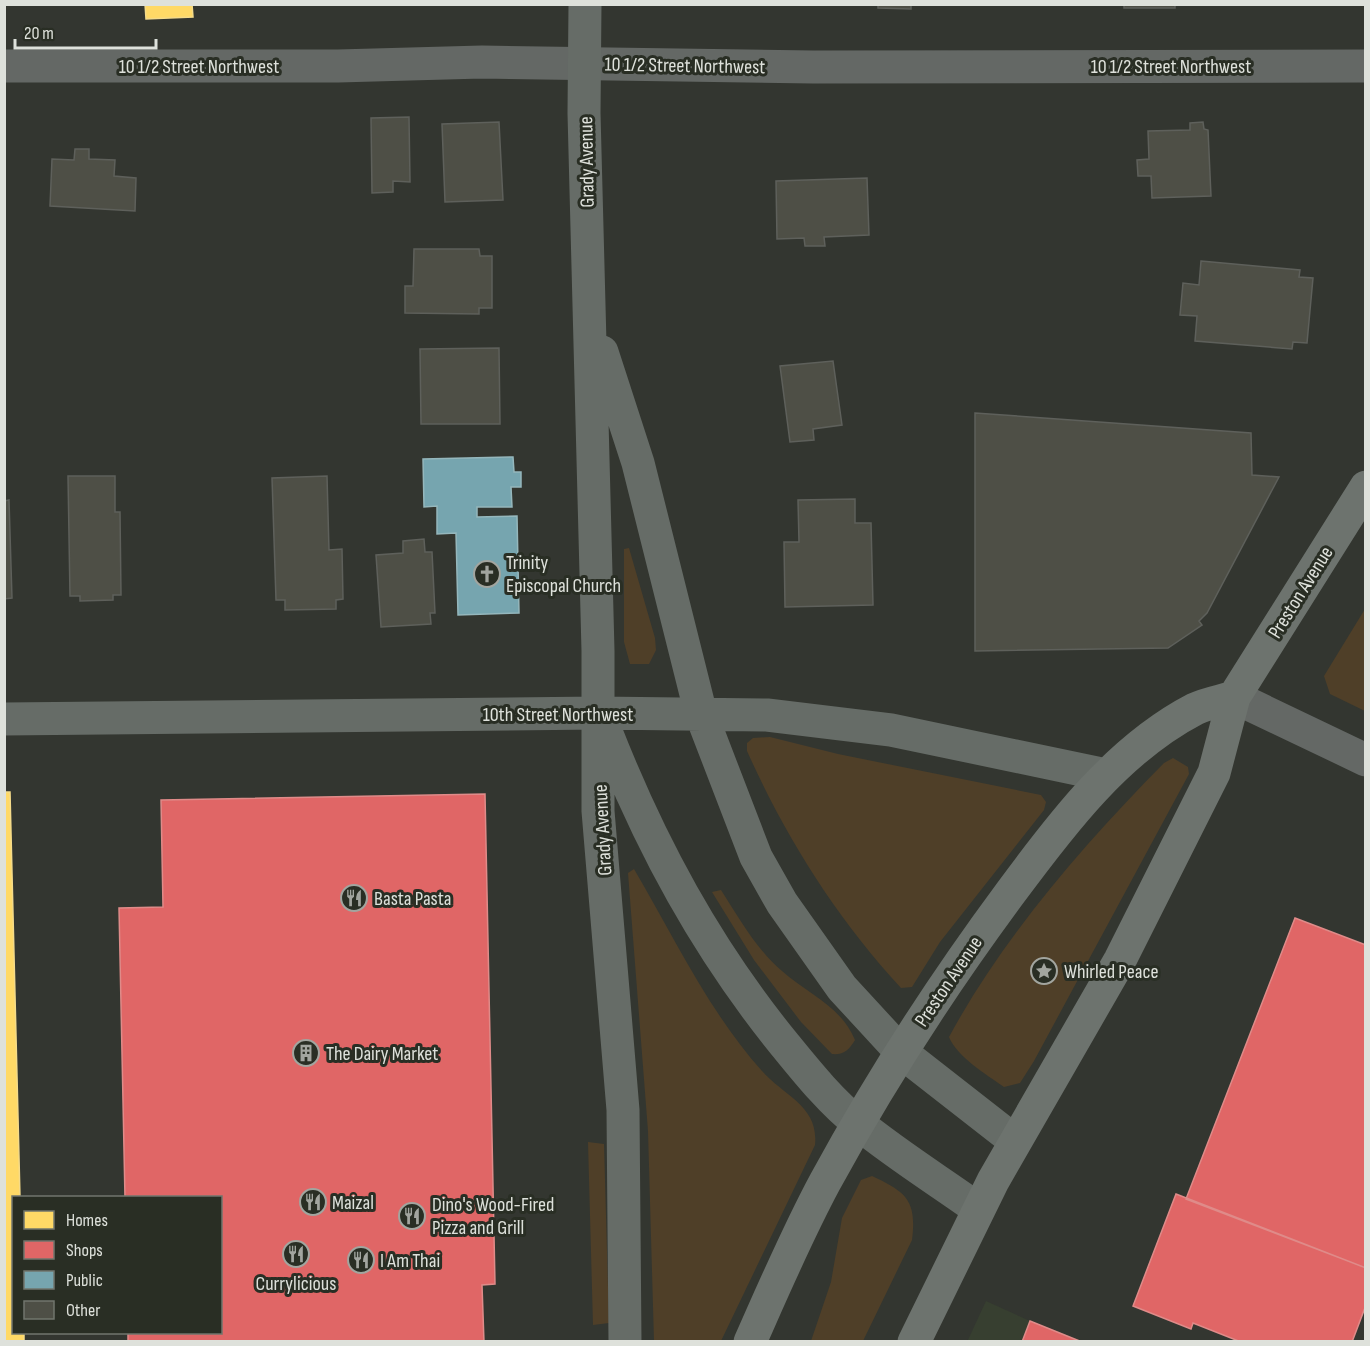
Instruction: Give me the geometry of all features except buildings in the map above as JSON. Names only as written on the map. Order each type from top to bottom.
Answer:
[{"type":"main road","name":"Grady Avenue","points":[[585,4],[584,63],[599,713],[598,811],[623,1110],[625,1341]]},
{"type":"main road","name":"Grady Avenue","points":[[591,319],[638,463],[701,714],[756,856],[783,903],[842,988],[901,1052],[1015,1141]]},
{"type":"main road","name":"Preston Avenue","points":[[914,1341],[978,1209],[1120,960],[1214,773],[1234,697],[1365,487]]},
{"type":"main road","name":"Preston Avenue","points":[[750,1341],[802,1228],[858,1124],[962,958],[1042,850],[1106,775],[1165,727],[1198,707],[1234,697]]},
{"type":"main road","name":"10th Street Northwest","points":[[4,719],[599,713],[767,715],[891,730],[1106,775]]},
{"type":"main road","points":[[599,713],[630,793],[658,854],[722,961],[811,1077],[858,1124],[978,1209]]},
{"type":"street","name":"10 1/2 Street Northwest","points":[[4,66],[584,63],[813,67],[1365,66]]},
{"type":"street","points":[[1234,697],[1365,760]]},
{"type":"shaded area","points":[[629,548],[655,638],[656,650],[649,664],[630,664],[624,642],[624,549]]},
{"type":"shaded area","points":[[1365,609],[1365,711],[1330,694],[1324,676]]},
{"type":"shaded area","points":[[770,737],[838,754],[1041,795],[1046,802],[1044,810],[940,942],[912,987],[901,988],[855,933],[814,876],[778,815],[747,751],[747,743],[753,738]]},
{"type":"shaded area","points":[[1173,758],[1188,767],[1189,774],[1034,1061],[1020,1083],[1004,1087],[966,1059],[949,1037],[994,963],[1075,858],[1164,763]]},
{"type":"shaded area","points":[[634,869],[725,1024],[762,1071],[806,1111],[812,1120],[815,1132],[815,1145],[721,1341],[654,1341],[648,1131],[628,873]]},
{"type":"shaded area","points":[[721,890],[764,953],[792,979],[823,1001],[841,1018],[855,1040],[851,1047],[840,1054],[832,1054],[801,1022],[754,960],[712,892]]},
{"type":"shaded area","points":[[588,1142],[604,1144],[609,1323],[593,1325]]},
{"type":"shaded area","points":[[872,1176],[893,1187],[907,1199],[913,1215],[912,1240],[863,1341],[811,1341],[831,1282],[842,1218],[861,1180]]},
{"type":"shaded area","points":[[986,1301],[1030,1321],[1082,1341],[967,1342]]},
{"type":"place","name":"Trinity Episcopal Church","points":[[487,574]]},
{"type":"place","name":"Basta Pasta","points":[[354,898]]},
{"type":"place","name":"Whirled Peace","points":[[1044,971]]},
{"type":"place","name":"The Dairy Market","points":[[306,1053]]},
{"type":"place","name":"Maizal","points":[[313,1202]]},
{"type":"place","name":"Dino's Wood-Fired Pizza and Grill","points":[[412,1216]]},
{"type":"place","name":"Currylicious","points":[[296,1254]]},
{"type":"place","name":"I Am Thai","points":[[361,1260]]}]
